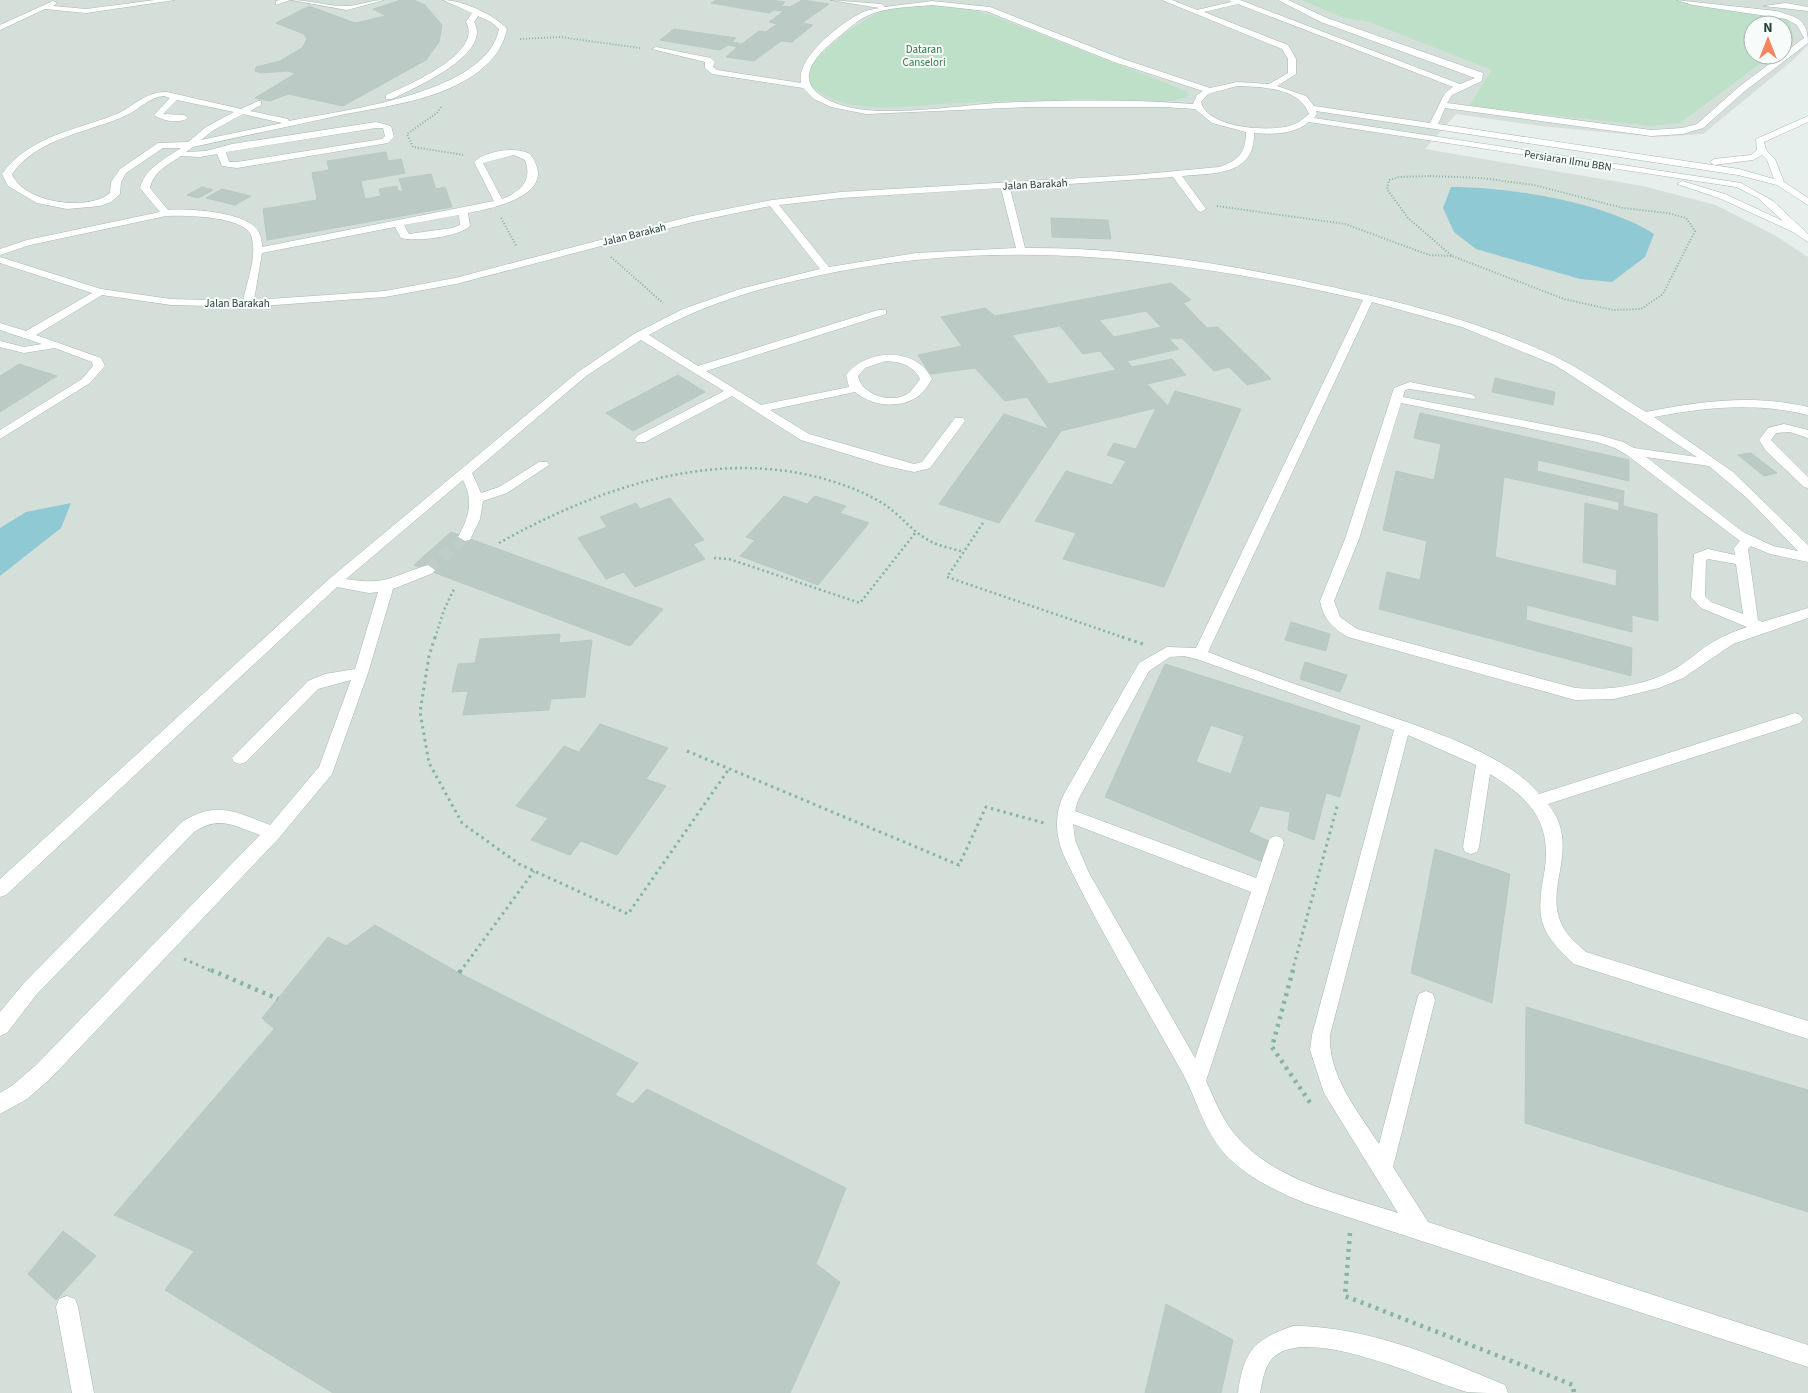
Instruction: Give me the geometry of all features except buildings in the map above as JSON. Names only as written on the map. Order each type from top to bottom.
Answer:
[{"type":"street","points":[[0,28],[62,0]]},
{"type":"street","points":[[44,7],[86,11],[171,0]]},
{"type":"street","points":[[295,0],[341,8],[352,8],[380,0]]},
{"type":"street","points":[[291,122],[164,94],[154,95],[127,112],[29,152],[15,163],[7,174],[11,184],[40,201],[68,206],[97,204],[108,200],[114,194],[116,182],[124,170],[161,145],[190,145],[291,122],[407,99],[443,88],[474,71],[493,54],[501,40],[504,29],[494,20],[446,0]]},
{"type":"street","points":[[834,0],[889,7]]},
{"type":"street","points":[[898,0],[911,4]]},
{"type":"street","points":[[1166,0],[1284,48],[1292,55],[1294,65],[1292,74],[1271,86]]},
{"type":"street","points":[[1282,0],[1324,20],[1480,75],[1479,79],[1449,93],[1432,127]]},
{"type":"street","points":[[1442,104],[1651,133],[1683,131],[1700,126],[1743,88],[1808,39],[1800,24],[1788,16],[1710,6],[1680,0]]},
{"type":"street","points":[[1717,0],[1776,7],[1785,3],[1808,8]]},
{"type":"street","points":[[1198,12],[1239,1],[1460,87]]},
{"type":"street","points":[[804,86],[804,70],[812,57],[865,14],[889,7],[911,4],[954,4],[987,9],[1118,60],[1208,90]]},
{"type":"street","points":[[374,105],[432,74],[462,53],[472,42],[474,32],[470,22],[477,12]]},
{"type":"street","points":[[656,48],[708,60],[711,62],[709,68],[715,72],[804,86],[828,104],[845,109],[877,111],[1061,104],[1138,104],[1198,107]]},
{"type":"street","points":[[432,74],[459,80]]},
{"type":"street","points":[[1236,84],[1271,86],[1298,95],[1312,108],[1313,114],[1310,120],[1287,129],[1250,130],[1216,121],[1204,114],[1198,107],[1197,101],[1208,90],[1236,84]]},
{"type":"street","points":[[175,97],[158,115],[165,118],[184,118]]},
{"type":"street","points":[[166,213],[145,188],[147,179],[155,170],[209,130],[245,112],[258,103]]},
{"type":"street","name":"Persiaran Ilmu BBN","points":[[1312,108],[1758,176],[1780,183],[1808,202]]},
{"type":"street","points":[[1780,183],[1771,159],[1762,151],[1759,141],[1808,119]]},
{"type":"street","name":"Persiaran Ilmu BBN","points":[[1310,120],[1639,171],[1725,182],[1753,191],[1773,204],[1805,237]]},
{"type":"street","points":[[180,153],[199,156],[221,150],[381,124],[387,126],[390,137],[385,141],[236,166],[225,164],[221,150]]},
{"type":"street","name":"Jalan Barakah","points":[[0,260],[100,292],[171,302],[248,304],[386,294],[456,281],[692,219],[772,203],[840,195],[1176,175],[1220,170],[1235,165],[1244,158],[1250,144],[1250,130]]},
{"type":"street","points":[[1643,158],[1704,163],[1753,157],[1762,151]]},
{"type":"street","points":[[258,251],[496,204],[517,196],[530,183],[533,176],[528,157],[516,153],[484,158],[478,164],[496,204]]},
{"type":"street","points":[[1753,157],[1758,176]]},
{"type":"street","points":[[1639,171],[1722,196],[1805,237]]},
{"type":"street","points":[[1176,175],[1200,207]]},
{"type":"street","points":[[1005,186],[1021,250]]},
{"type":"street","points":[[772,203],[825,269]]},
{"type":"street","points":[[398,224],[404,236],[409,238],[454,231],[465,226],[463,210]]},
{"type":"street","points":[[0,252],[27,243],[166,213],[189,212],[240,222],[254,232],[258,251],[248,304]]},
{"type":"street","points":[[0,890],[334,582],[582,374],[641,335],[677,316],[755,287],[825,269],[875,259],[929,253],[1021,250],[1108,252],[1180,260],[1369,298],[1436,316],[1561,364],[1644,416],[1713,462],[1758,500],[1808,552]]},
{"type":"street","points":[[28,335],[100,292]]},
{"type":"street","points":[[1200,654],[1369,298]]},
{"type":"street","points":[[696,370],[882,312]]},
{"type":"street","points":[[0,326],[97,360],[99,366],[86,381],[0,435]]},
{"type":"street","points":[[641,335],[757,409],[805,437],[914,468],[930,462],[960,421]]},
{"type":"street","points":[[0,344],[24,350],[57,345]]},
{"type":"street","points":[[757,409],[854,389],[872,399],[894,401],[913,396],[921,390],[926,379],[920,368],[910,362],[884,358],[859,366],[853,372],[850,382],[854,389]]},
{"type":"street","points":[[1470,396],[1410,385],[1400,388],[1352,539],[1327,601],[1328,611],[1340,626],[1353,634],[1575,694],[1591,696],[1636,688],[1677,674],[1712,648],[1756,625],[1808,613]]},
{"type":"street","points":[[641,439],[731,392]]},
{"type":"street","points":[[1397,399],[1599,439],[1619,445],[1631,452],[1738,535],[1770,550],[1808,557]]},
{"type":"street","points":[[1644,416],[1698,405],[1731,403],[1778,404],[1808,411]]},
{"type":"street","points":[[1808,434],[1794,429],[1780,428],[1771,430],[1766,434],[1765,440],[1770,448],[1808,484]]},
{"type":"street","points":[[1631,452],[1713,462]]},
{"type":"street","points":[[478,498],[503,490],[543,464]]},
{"type":"street","points":[[465,472],[478,498],[474,520],[465,537]]},
{"type":"street","points":[[1749,540],[1741,548],[1742,561],[1756,625]]},
{"type":"street","points":[[1742,561],[1708,554],[1699,557],[1698,597],[1706,605],[1756,625]]},
{"type":"street","points":[[334,582],[369,588],[387,586],[428,570]]},
{"type":"street","points":[[0,1104],[32,1083],[273,833],[326,770],[361,673],[387,586]]},
{"type":"street","points":[[1808,1030],[1580,958],[1565,947],[1556,936],[1547,908],[1554,833],[1545,813],[1522,788],[1468,753],[1402,727],[1200,654],[1184,651],[1167,652],[1144,667],[1070,800],[1064,821],[1068,846],[1084,878],[1197,1080],[1224,1137],[1236,1150],[1261,1170],[1305,1193],[1808,1356]]},
{"type":"street","points":[[240,758],[313,685],[325,680],[361,673]]},
{"type":"street","points":[[1534,802],[1795,719]]},
{"type":"street","points":[[1402,727],[1321,1035],[1320,1050],[1331,1086],[1421,1230]]},
{"type":"street","points":[[1471,847],[1484,762]]},
{"type":"street","points":[[0,1027],[30,990],[174,839],[196,819],[205,816],[222,815],[273,833]]},
{"type":"street","points":[[1064,821],[1262,888]]},
{"type":"street","points":[[1197,1080],[1276,843]]},
{"type":"street","points":[[1383,1167],[1426,1000]]},
{"type":"street","points":[[67,1307],[83,1393]]},
{"type":"street","points":[[1249,1393],[1252,1368],[1264,1352],[1275,1342],[1300,1337],[1378,1349],[1497,1393]]},
{"type":"path","points":[[501,40],[560,37],[628,47],[656,48]]},
{"type":"path","points":[[443,88],[458,94],[440,108],[437,113],[407,134],[413,147],[484,158]]},
{"type":"path","points":[[1200,207],[1269,212],[1300,219],[1345,224],[1429,255],[1452,256],[1564,299],[1613,310],[1641,309],[1663,294],[1695,231],[1686,218],[1667,213],[1623,208],[1534,185],[1481,178],[1430,176],[1399,177],[1390,180],[1387,189],[1396,206],[1414,225],[1452,256]]},
{"type":"path","points":[[496,204],[526,263]]},
{"type":"path","points":[[596,244],[677,316]]},
{"type":"path","points":[[499,543],[525,527],[606,491],[670,474],[731,466],[786,471],[838,483],[882,502],[926,540],[964,552]]},
{"type":"path","points":[[983,523],[947,577],[1167,652]]},
{"type":"path","points":[[714,558],[730,559],[860,603],[916,532]]},
{"type":"path","points":[[455,587],[444,610],[429,656],[420,712],[429,763],[462,823],[520,864],[628,914],[708,802],[729,769]]},
{"type":"path","points":[[687,751],[959,866],[986,807],[1064,821]]},
{"type":"path","points":[[459,973],[534,871]]},
{"type":"path","points":[[160,950],[278,999]]},
{"type":"path","points":[[1573,1385],[1574,1393]]},
{"type":"shaded area","points":[[0,0],[1808,0],[1808,45],[1793,60],[1793,15],[1743,15],[1743,65],[1787,65],[1703,134],[1656,137],[1541,126],[1456,114],[1425,149],[1643,186],[1716,205],[1776,236],[1808,257],[1808,1393],[0,1393]]},
{"type":"green space","points":[[1302,0],[1672,0],[1760,15],[1743,15],[1743,65],[1758,65],[1680,123],[1650,126],[1469,106],[1492,70],[1369,22],[1344,18]]},
{"type":"green space","name":"Dataran Canselori","points":[[937,5],[956,6],[991,15],[1179,88],[1189,95],[1175,101],[1165,102],[1020,101],[872,107],[839,101],[826,96],[808,84],[806,72],[819,56],[867,19],[890,9]]},
{"type":"water","points":[[1451,187],[1501,190],[1556,198],[1609,213],[1654,234],[1645,257],[1612,282],[1580,279],[1476,249],[1454,232],[1443,208]]},
{"type":"water","points":[[71,503],[61,528],[0,576],[0,528],[26,512]]},
{"type":"tunnel","points":[[428,570],[465,537]]}]
